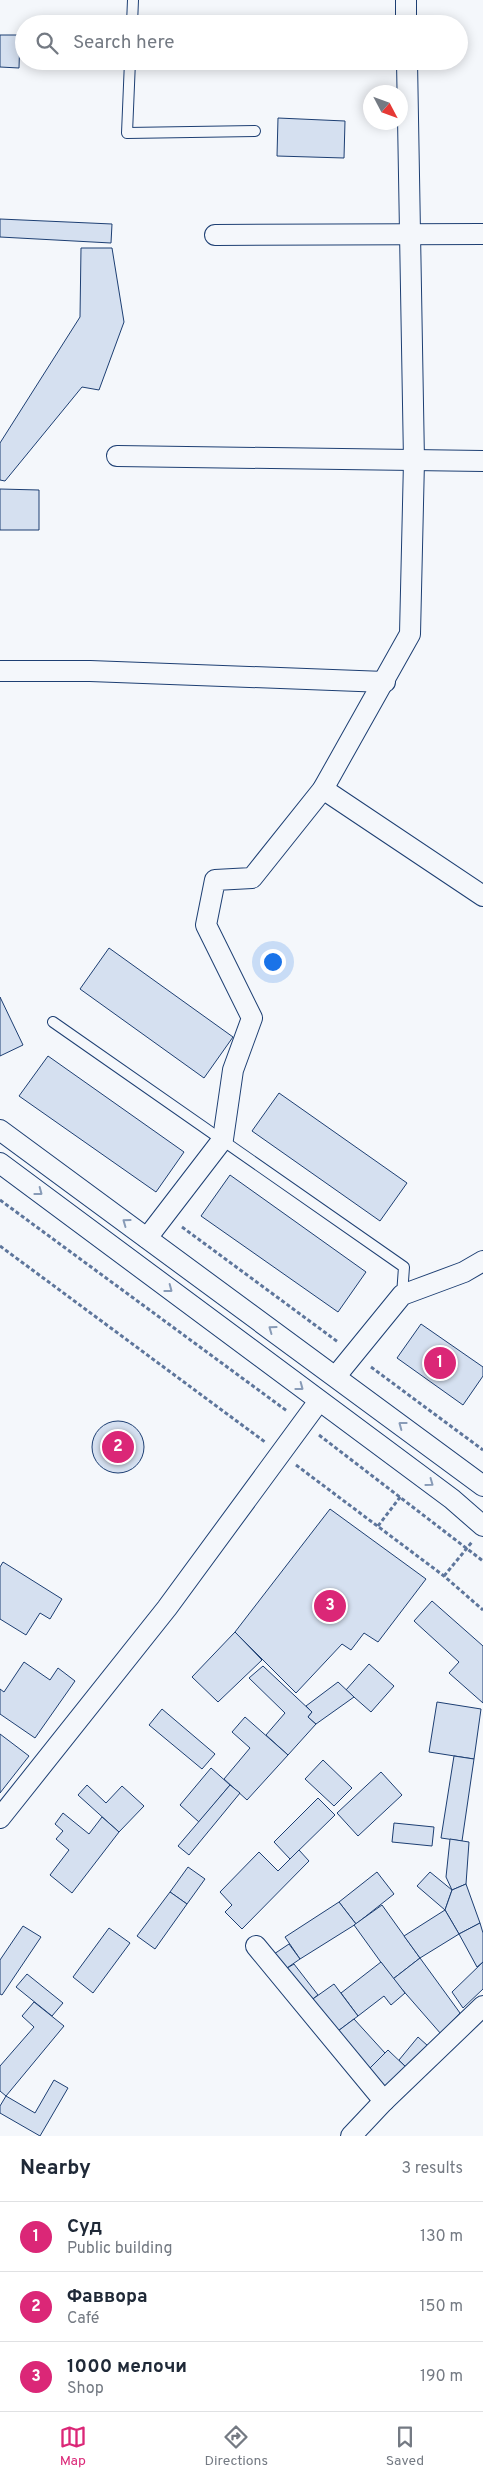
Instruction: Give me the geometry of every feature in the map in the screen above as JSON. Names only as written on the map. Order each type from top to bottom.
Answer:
[{"type":"street","points":[[406,0],[406,15]]},
{"type":"street","points":[[147,1238],[223,1139],[233,1070],[252,1018],[206,925],[215,880],[252,878],[323,789],[385,682],[410,634],[414,460],[408,234],[407,70]]},
{"type":"street","points":[[215,235],[483,234]]},
{"type":"street","points":[[118,456],[483,461]]},
{"type":"street","points":[[0,671],[90,671],[385,682]]},
{"type":"street","points":[[323,789],[483,896]]},
{"type":"street","points":[[0,1130],[483,1486]]},
{"type":"street","points":[[0,1163],[452,1499],[480,1530]]},
{"type":"street","points":[[336,1376],[402,1295],[464,1272],[483,1262]]},
{"type":"street","points":[[0,1818],[167,1608],[319,1401]]},
{"type":"street","points":[[256,1946],[384,2101]]},
{"type":"street","points":[[351,2136],[384,2101],[483,2006]]},
{"type":"lane","points":[[132,15],[133,0]]},
{"type":"lane","points":[[130,70],[127,133],[255,131]]},
{"type":"lane","points":[[53,1022],[197,1124],[223,1139],[404,1268],[402,1295]]},
{"type":"path","points":[[0,1200],[303,1423],[468,1547],[483,1561]]},
{"type":"path","points":[[166,1215],[483,1450]]},
{"type":"path","points":[[0,1246],[378,1526],[444,1576],[483,1610]]},
{"type":"path","points":[[378,1526],[400,1496]]},
{"type":"path","points":[[444,1576],[480,1530]]},
{"type":"building","points":[[0,35],[15,35],[15,68],[0,67]]},
{"type":"building","points":[[278,118],[345,121],[344,158],[277,156]]},
{"type":"building","points":[[0,219],[112,224],[111,243],[0,237]]},
{"type":"building","points":[[81,248],[112,248],[124,322],[99,390],[82,387],[5,481],[0,480],[0,443],[80,317]]},
{"type":"building","points":[[0,489],[39,490],[39,530],[0,530]]},
{"type":"building","points":[[109,948],[233,1037],[204,1078],[80,989]]},
{"type":"building","points":[[0,997],[23,1045],[0,1056]]},
{"type":"building","points":[[48,1056],[184,1152],[156,1192],[19,1096]]},
{"type":"building","points":[[279,1093],[407,1183],[380,1221],[252,1131]]},
{"type":"building","points":[[230,1175],[366,1272],[338,1312],[201,1216]]},
{"type":"building","points":[[421,1324],[483,1367],[483,1376],[463,1405],[397,1358]]},
{"type":"building","points":[[118,1421],[132,1425],[140,1433],[144,1447],[140,1461],[132,1469],[118,1473],[104,1469],[96,1461],[92,1447],[96,1433],[104,1425]]},
{"type":"building","points":[[330,1509],[426,1579],[378,1642],[364,1633],[351,1650],[342,1644],[296,1693],[235,1632]]},
{"type":"building","points":[[3,1562],[62,1599],[50,1619],[40,1613],[26,1635],[0,1619],[0,1567]]},
{"type":"building","points":[[432,1601],[483,1646],[483,1703],[449,1673],[459,1662],[414,1621]]},
{"type":"building","points":[[235,1632],[262,1660],[218,1702],[192,1677]]},
{"type":"building","points":[[24,1662],[50,1680],[58,1668],[75,1681],[35,1738],[0,1714],[0,1689],[4,1692]]},
{"type":"building","points":[[369,1664],[394,1686],[371,1712],[346,1690]]},
{"type":"building","points":[[263,1666],[312,1712],[308,1717],[316,1724],[288,1755],[266,1735],[285,1713],[249,1678]]},
{"type":"building","points":[[338,1682],[354,1697],[316,1724],[308,1717],[312,1712],[306,1706]]},
{"type":"building","points":[[437,1702],[481,1709],[474,1759],[429,1752]]},
{"type":"building","points":[[162,1709],[215,1754],[202,1769],[149,1725]]},
{"type":"building","points":[[245,1717],[288,1755],[247,1800],[224,1779],[250,1748],[232,1732]]},
{"type":"building","points":[[0,1734],[29,1756],[0,1793]]},
{"type":"building","points":[[454,1756],[474,1759],[462,1841],[441,1838]]},
{"type":"building","points":[[323,1760],[352,1788],[334,1806],[305,1779]]},
{"type":"building","points":[[211,1768],[230,1785],[199,1822],[180,1805]]},
{"type":"building","points":[[381,1772],[402,1795],[358,1836],[337,1813]]},
{"type":"building","points":[[87,1785],[106,1803],[122,1786],[144,1806],[119,1832],[78,1795]]},
{"type":"building","points":[[230,1785],[240,1793],[189,1855],[178,1846]]},
{"type":"building","points":[[318,1798],[335,1815],[290,1859],[274,1842]]},
{"type":"building","points":[[63,1813],[89,1834],[102,1817],[119,1832],[72,1893],[50,1875],[69,1850],[56,1839],[63,1831],[55,1824]]},
{"type":"building","points":[[394,1823],[434,1827],[432,1846],[392,1842]]},
{"type":"building","points":[[450,1839],[469,1842],[466,1884],[452,1890],[446,1877]]},
{"type":"building","points":[[299,1850],[309,1861],[242,1929],[225,1912],[232,1905],[220,1892],[259,1852],[278,1871]]},
{"type":"building","points":[[188,1867],[205,1879],[187,1904],[170,1892]]},
{"type":"building","points":[[377,1872],[394,1894],[356,1924],[339,1902]]},
{"type":"building","points":[[430,1872],[452,1890],[445,1910],[417,1886]]},
{"type":"building","points":[[466,1884],[480,1923],[459,1934],[445,1910],[452,1890]]},
{"type":"building","points":[[170,1892],[187,1904],[155,1949],[137,1936]]},
{"type":"building","points":[[339,1902],[356,1924],[300,1959],[285,1937]]},
{"type":"building","points":[[382,1905],[420,1958],[393,1979],[354,1925]]},
{"type":"building","points":[[445,1910],[459,1934],[420,1958],[404,1936]]},
{"type":"building","points":[[480,1923],[483,1933],[483,1962],[477,1967],[459,1934]]},
{"type":"building","points":[[23,1926],[41,1937],[2,1995],[0,1994],[0,1960]]},
{"type":"building","points":[[109,1928],[130,1943],[93,1993],[73,1977]]},
{"type":"building","points":[[289,1944],[300,1959],[284,1970],[274,1954]]},
{"type":"building","points":[[420,1958],[460,2013],[441,2034],[393,1979]]},
{"type":"building","points":[[381,1962],[405,1993],[391,2005],[384,1996],[358,2016],[341,1993]]},
{"type":"building","points":[[483,1962],[483,1989],[463,2008],[452,1992]]},
{"type":"building","points":[[294,1964],[318,1995],[310,2001],[284,1970]]},
{"type":"building","points":[[27,1974],[63,2003],[52,2016],[16,1987]]},
{"type":"building","points":[[334,1984],[358,2016],[334,2034],[310,2001]]},
{"type":"building","points":[[34,2002],[64,2026],[6,2096],[0,2091],[0,2066],[34,2027],[22,2016]]},
{"type":"building","points":[[354,2019],[385,2053],[367,2071],[334,2034]]},
{"type":"building","points":[[418,2037],[428,2046],[409,2070],[399,2060]]},
{"type":"building","points":[[388,2050],[409,2070],[385,2093],[365,2073]]},
{"type":"building","points":[[54,2080],[68,2088],[40,2136],[0,2113],[0,2106],[6,2096],[35,2113]]},
{"type":"place","name":"Суд","points":[[440,1363]]},
{"type":"place","name":"Фаввора","points":[[118,1447]]},
{"type":"place","name":"1000 мелочи","points":[[330,1606]]}]
